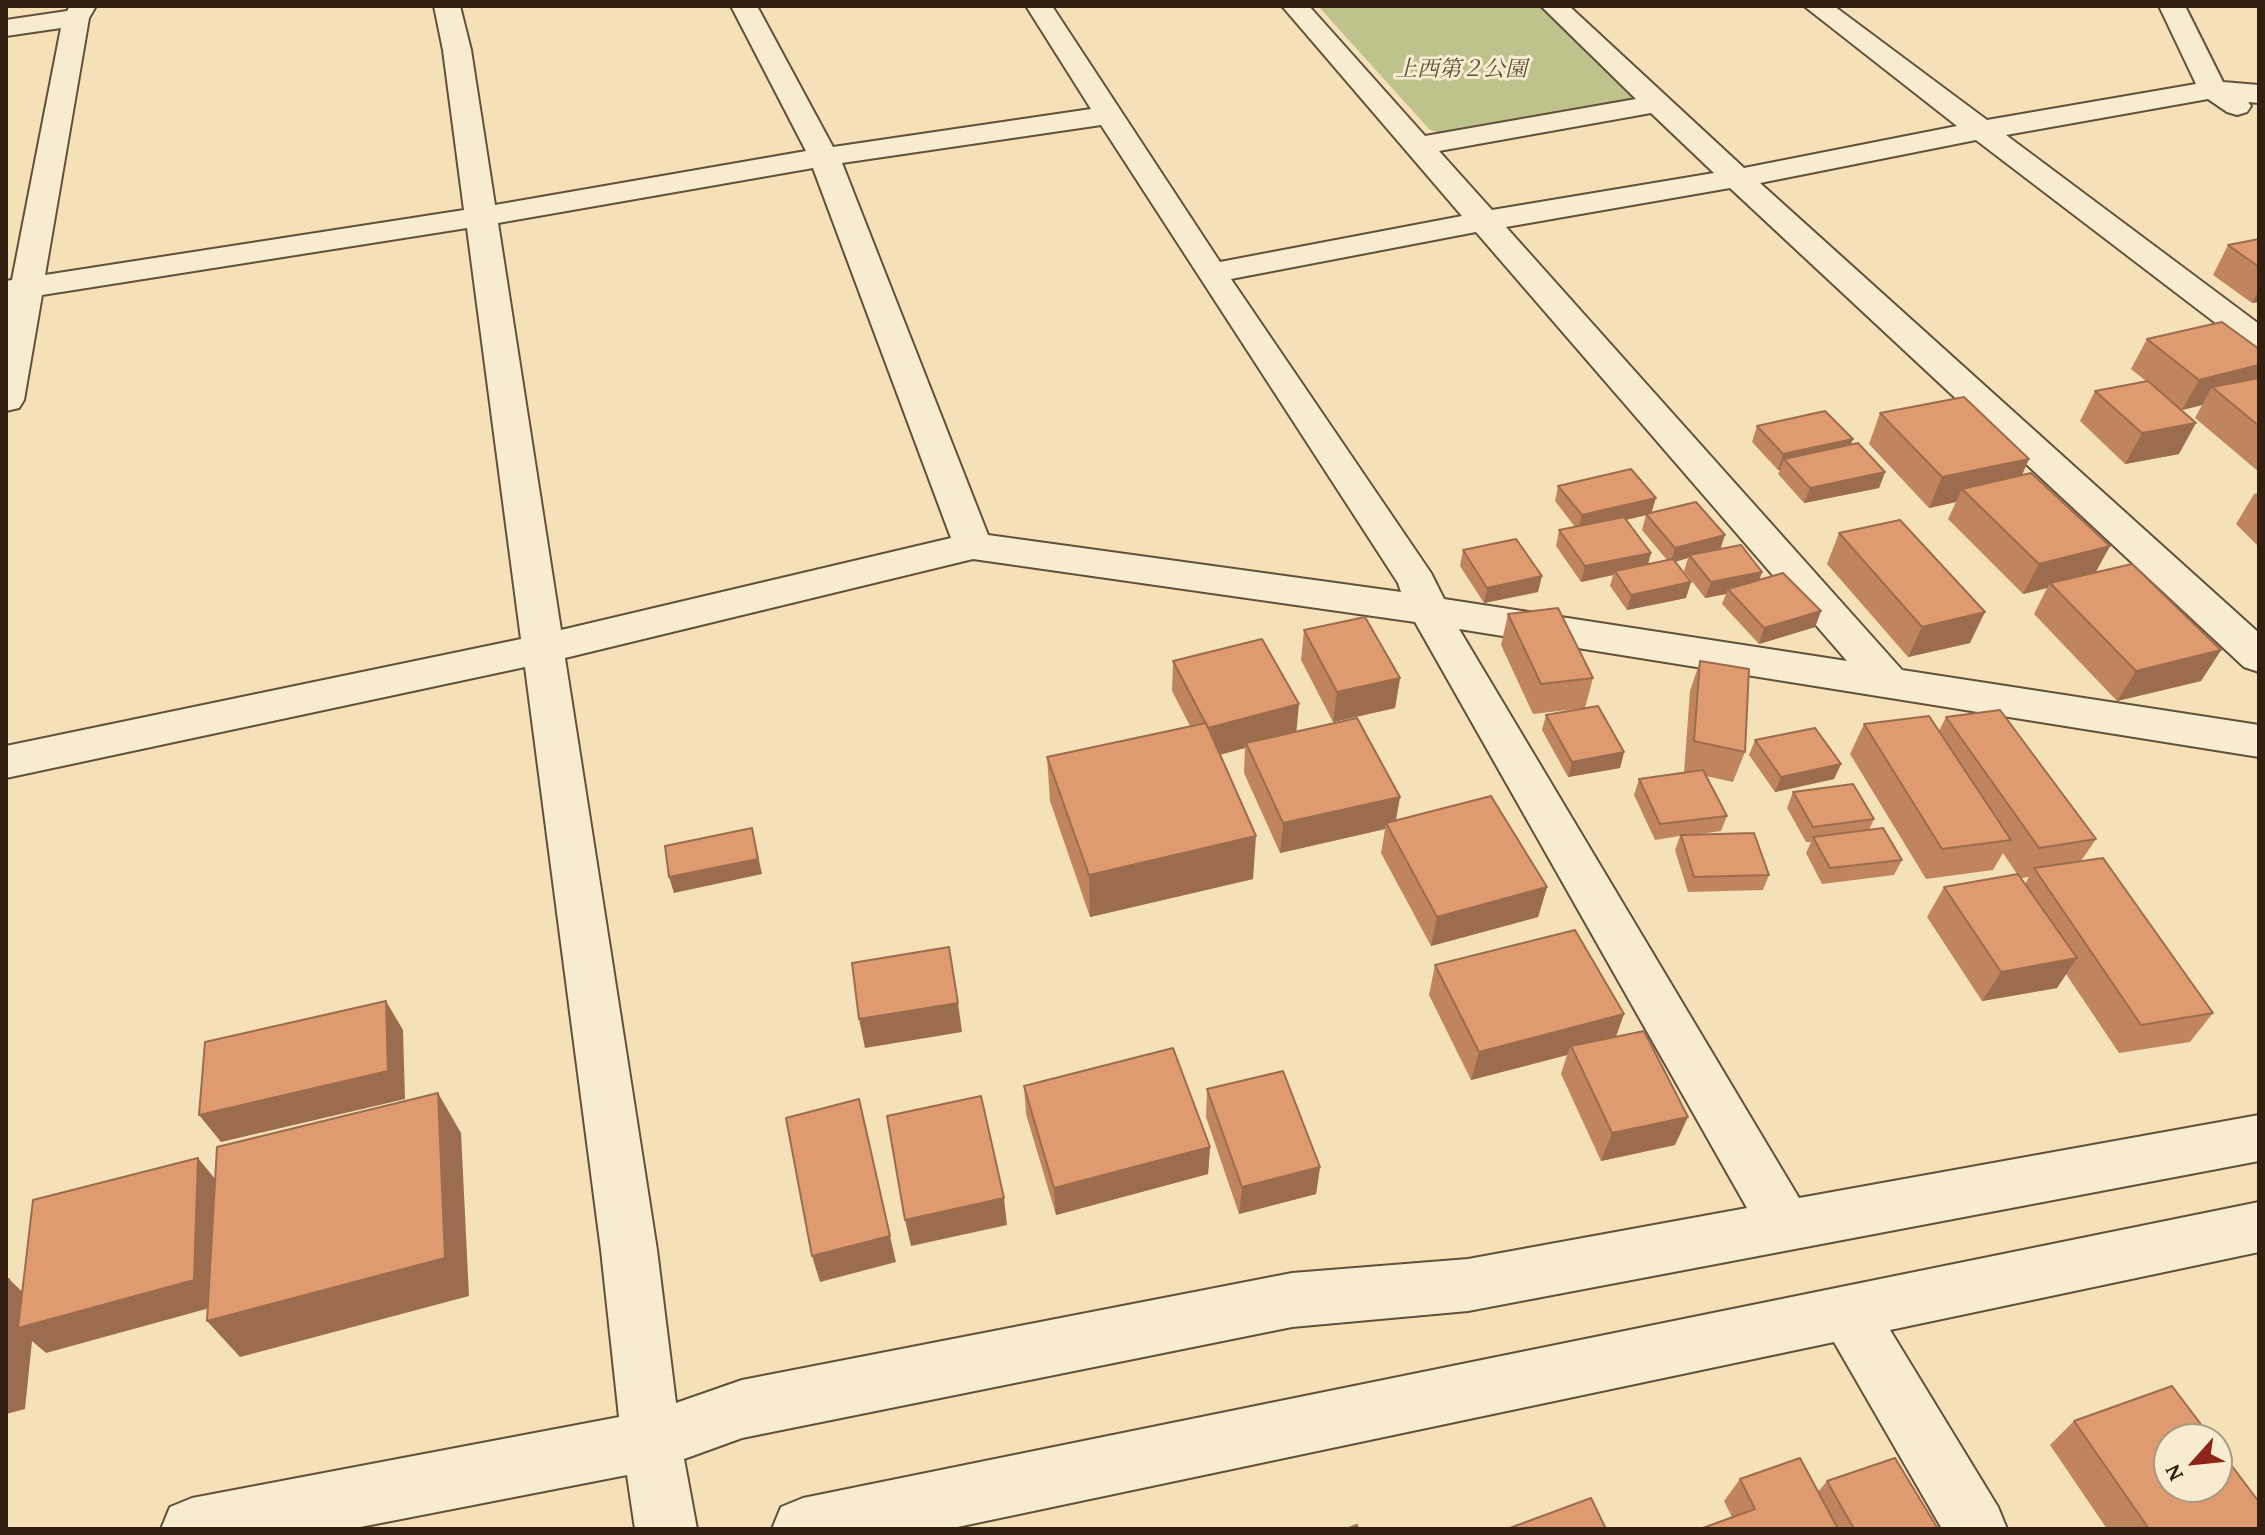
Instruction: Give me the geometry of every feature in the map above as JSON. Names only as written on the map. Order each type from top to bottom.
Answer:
[{"type":"street","points":[[447,6],[457,50],[629,1250],[651,1441],[666,1529]]},
{"type":"street","points":[[744,6],[824,157],[973,546]]},
{"type":"street","points":[[1039,6],[1211,273],[1417,582],[1428,610],[1786,1226]]},
{"type":"street","points":[[1295,6],[1889,682]]},
{"type":"street","points":[[1554,6],[2259,657]]},
{"type":"street","points":[[1817,6],[2259,340]]},
{"type":"street","points":[[2172,6],[2213,90],[2259,120]]},
{"type":"street","points":[[6,28],[79,12],[16,289],[6,400]]},
{"type":"street","points":[[1211,273],[2213,90],[2259,94]]},
{"type":"street","points":[[1419,146],[1660,103]]},
{"type":"street","points":[[16,289],[479,217],[824,157],[1111,115]]},
{"type":"street","points":[[6,762],[543,649],[973,546],[1428,610],[2259,741]]},
{"type":"street","points":[[192,1529],[651,1441],[742,1409],[1292,1300],[1468,1285],[2259,1138]]},
{"type":"street","points":[[803,1529],[2259,1227]]},
{"type":"street","points":[[1848,1313],[1976,1529]]},
{"type":"green space","name":"上西第２公園","points":[[1318,6],[1540,6],[1642,95],[1642,101],[1452,136],[1430,130]]},
{"type":"building","points":[[2259,239],[2259,267],[2228,245]]},
{"type":"building","points":[[2222,322],[2259,349],[2259,365],[2199,380],[2147,339]]},
{"type":"building","points":[[2259,378],[2259,426],[2212,387]]},
{"type":"building","points":[[2148,381],[2196,423],[2142,433],[2095,391]]},
{"type":"building","points":[[1964,397],[2029,459],[1942,477],[1880,413]]},
{"type":"building","points":[[1825,411],[1853,439],[1783,454],[1757,426]]},
{"type":"building","points":[[1858,443],[1885,472],[1810,488],[1784,459]]},
{"type":"building","points":[[1631,469],[1656,498],[1582,515],[1558,486]]},
{"type":"building","points":[[2031,473],[2110,546],[2039,564],[1962,489]]},
{"type":"building","points":[[1696,502],[1725,535],[1675,548],[1646,514]]},
{"type":"building","points":[[1624,517],[1651,553],[1585,566],[1559,530]]},
{"type":"building","points":[[1900,520],[1985,612],[1922,627],[1839,533]]},
{"type":"building","points":[[1516,539],[1542,576],[1487,588],[1463,550]]},
{"type":"building","points":[[1741,545],[1762,572],[1711,582],[1689,555]]},
{"type":"building","points":[[1673,559],[1691,582],[1631,595],[1615,571]]},
{"type":"building","points":[[2132,564],[2221,650],[2136,671],[2050,583]]},
{"type":"building","points":[[1783,573],[1821,611],[1764,628],[1728,589]]},
{"type":"building","points":[[1558,608],[1593,678],[1541,684],[1508,614]]},
{"type":"building","points":[[1365,617],[1400,678],[1337,692],[1304,630]]},
{"type":"building","points":[[1262,639],[1299,704],[1208,728],[1173,661]]},
{"type":"building","points":[[1700,661],[1749,669],[1745,752],[1694,741]]},
{"type":"building","points":[[1598,706],[1624,752],[1572,762],[1546,715]]},
{"type":"building","points":[[2000,710],[2096,839],[2039,848],[1946,717]]},
{"type":"building","points":[[1929,716],[2011,840],[1942,849],[1864,724]]},
{"type":"building","points":[[1357,718],[1400,797],[1283,823],[1246,743]]},
{"type":"building","points":[[1206,723],[1256,836],[1089,875],[1047,757]]},
{"type":"building","points":[[1815,728],[1841,764],[1781,777],[1755,740]]},
{"type":"building","points":[[1703,770],[1727,816],[1660,824],[1639,779]]},
{"type":"building","points":[[1853,784],[1874,819],[1813,827],[1793,792]]},
{"type":"building","points":[[1491,796],[1547,887],[1437,917],[1386,823]]},
{"type":"building","points":[[752,828],[758,859],[669,877],[665,846]]},
{"type":"building","points":[[1883,828],[1902,860],[1830,868],[1813,837]]},
{"type":"building","points":[[1754,833],[1769,875],[1694,877],[1681,835]]},
{"type":"building","points":[[2103,858],[2213,1013],[2141,1025],[2034,868]]},
{"type":"building","points":[[2018,874],[2077,958],[2001,972],[1944,887]]},
{"type":"building","points":[[1575,930],[1624,1014],[1479,1052],[1435,965]]},
{"type":"building","points":[[949,947],[958,1003],[859,1019],[852,963]]},
{"type":"building","points":[[386,1001],[388,1071],[199,1115],[205,1042]]},
{"type":"building","points":[[1644,1031],[1688,1117],[1612,1133],[1571,1046]]},
{"type":"building","points":[[1173,1048],[1210,1147],[1054,1188],[1024,1086]]},
{"type":"building","points":[[1283,1071],[1320,1167],[1242,1187],[1207,1089]]},
{"type":"building","points":[[438,1093],[445,1258],[207,1321],[217,1147]]},
{"type":"building","points":[[981,1096],[1004,1198],[905,1220],[887,1116]]},
{"type":"building","points":[[859,1099],[890,1236],[812,1256],[786,1118]]},
{"type":"building","points":[[198,1158],[194,1280],[18,1328],[33,1200]]},
{"type":"building","points":[[2172,1386],[2200,1423],[2153,1423],[2153,1503],[2233,1503],[2233,1467],[2259,1502],[2259,1529],[2149,1529],[2074,1421]]},
{"type":"building","points":[[1800,1458],[1838,1529],[1700,1529],[1755,1509],[1740,1479]]},
{"type":"building","points":[[1895,1458],[1938,1529],[1854,1529],[1827,1481]]},
{"type":"building","points":[[1591,1498],[1606,1529],[1507,1529]]}]
